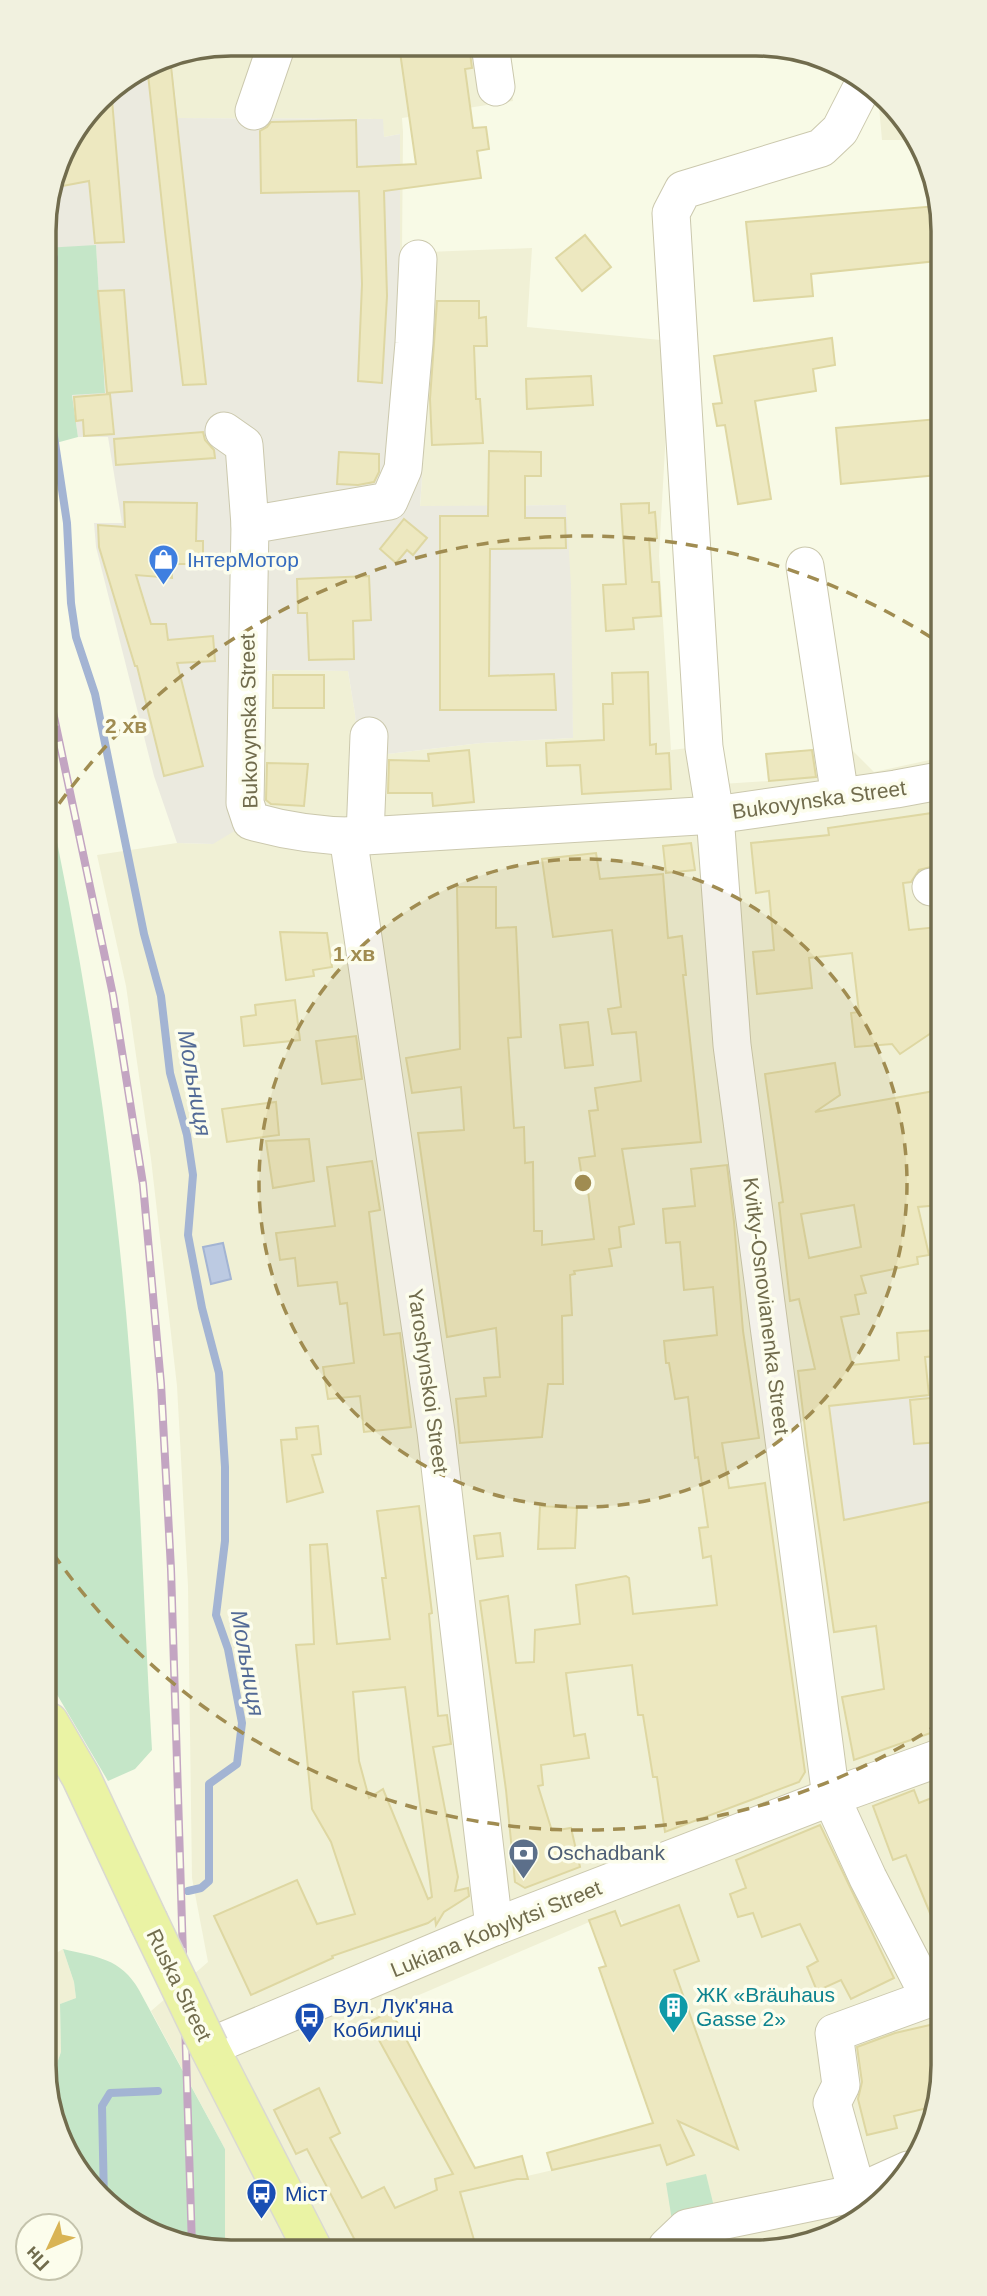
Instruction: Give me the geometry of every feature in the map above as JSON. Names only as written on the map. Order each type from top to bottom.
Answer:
[{"type":"main road","name":"Ruska Street","points":[[56,1734],[81,1777],[209,2047],[308,2240]]},
{"type":"street","points":[[254,111],[272,56]]},
{"type":"street","points":[[492,56],[496,87]]},
{"type":"street","name":"Kvitky-Osnovianenka Street","points":[[860,90],[839,130],[821,148],[683,190],[671,213],[704,747],[715,815],[732,1045],[831,1797],[867,1878],[931,1988]]},
{"type":"street","points":[[224,432],[244,444],[250,525],[389,500],[403,468],[418,259]]},
{"type":"street","name":"Bukovynska Street","points":[[250,525],[245,803],[251,821],[269,826],[356,836],[715,815],[931,782]]},
{"type":"street","points":[[806,566],[840,797]]},
{"type":"street","name":"Yaroshynskoi Street","points":[[369,736],[356,836],[436,1432],[494,1927]]},
{"type":"street","name":"Lukiana Kobylytsi Street","points":[[209,2047],[494,1927],[931,1761]]},
{"type":"street","points":[[860,2202],[832,2103],[841,2085],[834,2033],[931,1999]]},
{"type":"street","points":[[677,2238],[860,2202],[878,2190]]},
{"type":"shaded area","points":[[220,56],[507,56],[513,101],[402,118],[402,253],[532,248],[527,327],[671,341],[659,556],[671,750],[715,745],[721,784],[768,781],[766,754],[848,746],[874,772],[931,760],[931,1419],[925,1357],[798,1372],[820,1537],[931,1525],[931,2076],[928,2099],[918,2132],[902,2162],[888,2180],[863,2204],[844,2217],[801,2234],[756,2240],[225,2240],[225,2149],[151,2011],[208,1962],[192,1878],[188,1586],[177,1386],[151,1159],[126,986],[97,855],[177,843],[213,844],[248,673],[279,670],[348,671],[355,714],[359,775],[379,755],[481,743],[573,738],[566,505],[420,507],[428,301],[400,257],[400,134],[384,137],[382,119],[178,118],[172,66],[197,59]],"holes":[[[615,1911],[624,1925],[643,1976],[630,1981],[682,2130],[660,2145],[463,2191],[370,2022],[419,1995]]]},
{"type":"shaded area","points":[[172,66],[178,118],[383,119],[384,137],[400,134],[400,256],[428,301],[420,506],[566,505],[571,585],[573,738],[481,743],[379,755],[359,775],[355,714],[348,671],[249,672],[251,821],[213,844],[177,843],[154,776],[96,547],[94,523],[122,523],[108,437],[78,437],[72,395],[105,392],[96,246],[56,248],[56,220],[65,175],[79,143],[107,107],[143,79]]},
{"type":"shaded area","points":[[879,106],[905,140],[882,140]]},
{"type":"shaded area","points":[[96,245],[105,393],[72,395],[78,437],[56,443],[56,247]]},
{"type":"shaded area","points":[[56,837],[87,1002],[108,1145],[124,1288],[137,1457],[152,1750],[135,1769],[108,1781],[56,1693]]},
{"type":"shaded area","points":[[925,1357],[931,1420],[931,1525],[820,1538],[798,1371]]},
{"type":"shaded area","points":[[63,1949],[74,1982],[76,1998],[60,2004],[61,2052],[56,2066],[56,2065],[56,1953]]},
{"type":"shaded area","points":[[63,1949],[107,1960],[124,1971],[139,1990],[225,2149],[225,2240],[208,2239],[175,2231],[143,2217],[107,2189],[79,2152],[62,2110],[56,2066],[61,2052],[60,2004],[76,1998],[74,1982]]},
{"type":"shaded area","points":[[706,2174],[715,2211],[673,2227],[666,2183]]},
{"type":"water","points":[[223,1243],[231,1279],[211,1284],[203,1247]]},
{"type":"building","points":[[401,56],[470,56],[472,68],[465,69],[473,128],[486,127],[489,149],[477,151],[481,178],[384,191],[387,296],[382,383],[358,381],[362,284],[359,191],[261,193],[260,131],[271,122],[356,120],[357,167],[416,164]]},
{"type":"building","points":[[171,67],[206,384],[183,385],[148,77]]},
{"type":"building","points":[[112,102],[124,242],[95,243],[89,181],[62,186],[79,143]]},
{"type":"building","points":[[930,207],[931,262],[811,274],[813,296],[754,301],[746,222]]},
{"type":"building","points":[[585,235],[611,267],[582,291],[556,258]]},
{"type":"building","points":[[124,290],[132,391],[107,393],[98,291]]},
{"type":"building","points":[[437,301],[479,301],[479,318],[486,317],[487,346],[474,346],[476,399],[480,399],[483,443],[432,445],[430,399]]},
{"type":"building","points":[[832,338],[835,365],[813,369],[816,391],[755,401],[771,499],[738,504],[725,425],[717,426],[713,404],[722,403],[714,356]]},
{"type":"building","points":[[591,376],[593,405],[527,409],[526,379]]},
{"type":"building","points":[[110,394],[114,434],[84,436],[83,420],[76,421],[74,397]]},
{"type":"building","points":[[931,420],[931,476],[841,484],[836,428]]},
{"type":"building","points":[[203,432],[205,440],[214,450],[215,458],[116,465],[114,439]]},
{"type":"building","points":[[489,451],[541,452],[541,476],[525,476],[525,518],[565,518],[566,548],[490,549],[489,676],[554,674],[556,710],[440,710],[440,516],[488,516]]},
{"type":"building","points":[[339,452],[379,454],[379,472],[374,482],[358,485],[337,484]]},
{"type":"building","points":[[124,502],[197,503],[196,541],[203,541],[203,564],[171,564],[172,578],[136,575],[151,624],[166,624],[168,640],[213,636],[215,661],[177,663],[203,766],[164,776],[137,666],[99,547],[98,525],[125,527]]},
{"type":"building","points":[[649,503],[649,513],[655,512],[657,538],[649,538],[652,582],[659,582],[661,616],[633,618],[634,629],[606,631],[603,585],[626,584],[621,504]]},
{"type":"building","points":[[404,519],[427,538],[413,555],[407,550],[396,563],[380,549]]},
{"type":"building","points":[[369,576],[371,620],[353,621],[354,659],[309,660],[307,613],[298,613],[297,579]]},
{"type":"building","points":[[648,672],[650,745],[656,744],[656,754],[669,753],[671,789],[582,794],[580,765],[547,766],[546,743],[604,740],[603,704],[613,704],[612,673]]},
{"type":"building","points":[[273,675],[324,675],[324,708],[273,708]]},
{"type":"building","points":[[469,750],[474,802],[433,806],[432,793],[388,793],[389,760],[429,761],[428,754]]},
{"type":"building","points":[[812,750],[816,777],[769,781],[766,754]]},
{"type":"building","points":[[267,763],[308,764],[304,806],[271,804],[266,800]]},
{"type":"building","points":[[931,813],[931,867],[919,870],[911,882],[903,883],[909,930],[931,928],[931,1033],[900,1054],[892,1044],[855,1047],[851,1013],[859,1012],[852,953],[809,958],[812,988],[757,994],[753,952],[774,950],[769,891],[756,893],[751,843],[829,835],[828,828]]},
{"type":"building","points":[[691,843],[695,870],[666,873],[663,846]]},
{"type":"building","points":[[596,853],[600,879],[663,874],[668,938],[682,936],[686,975],[683,975],[701,1142],[622,1149],[634,1224],[619,1227],[621,1247],[609,1249],[612,1266],[574,1271],[575,1274],[570,1275],[572,1315],[562,1316],[563,1384],[548,1384],[542,1437],[460,1443],[456,1399],[486,1396],[484,1378],[500,1377],[496,1328],[447,1337],[418,1133],[464,1130],[461,1087],[412,1093],[406,1058],[460,1049],[457,887],[496,887],[496,928],[516,927],[521,1037],[508,1038],[514,1128],[524,1127],[525,1163],[533,1162],[534,1231],[542,1231],[542,1245],[594,1239],[587,1183],[583,1184],[579,1158],[595,1156],[589,1111],[598,1110],[595,1088],[641,1081],[636,1032],[612,1034],[608,1009],[621,1007],[612,930],[553,937],[542,859]]},
{"type":"building","points":[[280,932],[327,933],[332,967],[313,970],[314,976],[286,980]]},
{"type":"building","points":[[295,1000],[300,1040],[244,1046],[241,1017],[256,1015],[255,1005]]},
{"type":"building","points":[[588,1022],[593,1065],[565,1068],[560,1025]]},
{"type":"building","points":[[356,1036],[362,1079],[322,1084],[316,1041]]},
{"type":"building","points":[[835,1063],[840,1095],[815,1112],[931,1092],[931,1206],[918,1207],[929,1255],[917,1257],[918,1264],[861,1276],[866,1293],[855,1295],[859,1314],[841,1317],[852,1365],[899,1360],[897,1333],[931,1330],[931,1357],[925,1357],[929,1395],[829,1406],[844,1520],[931,1502],[931,1733],[854,1760],[842,1697],[884,1689],[876,1626],[834,1632],[798,1371],[815,1369],[799,1299],[790,1301],[779,1203],[783,1202],[765,1074]],"holes":[[[854,1205],[861,1247],[809,1258],[801,1214]]]},
{"type":"building","points":[[276,1102],[279,1135],[227,1142],[222,1109]]},
{"type":"building","points":[[309,1139],[314,1181],[273,1188],[266,1141]]},
{"type":"building","points":[[372,1161],[380,1210],[369,1212],[384,1335],[400,1333],[411,1427],[364,1432],[360,1396],[328,1399],[323,1367],[354,1363],[347,1303],[340,1304],[337,1282],[298,1286],[295,1258],[280,1260],[276,1233],[335,1226],[327,1167]]},
{"type":"building","points":[[727,1165],[743,1331],[759,1438],[722,1443],[729,1488],[765,1483],[805,1772],[799,1782],[665,1832],[657,1777],[653,1777],[643,1715],[638,1715],[632,1665],[566,1673],[574,1736],[585,1734],[589,1758],[541,1765],[543,1785],[538,1786],[552,1831],[571,1828],[580,1867],[525,1888],[515,1882],[506,1790],[480,1601],[508,1596],[516,1663],[534,1662],[535,1630],[580,1624],[576,1585],[626,1576],[629,1578],[633,1614],[717,1605],[711,1556],[703,1558],[699,1528],[708,1527],[698,1457],[695,1458],[688,1397],[675,1399],[669,1363],[666,1363],[664,1341],[717,1335],[713,1287],[684,1290],[680,1242],[666,1243],[663,1209],[695,1206],[691,1169]]},
{"type":"building","points":[[931,1398],[931,1443],[914,1444],[910,1400]]},
{"type":"building","points":[[318,1426],[321,1454],[312,1455],[323,1492],[287,1502],[281,1440],[297,1439],[296,1428]]},
{"type":"building","points":[[419,1506],[432,1613],[429,1614],[438,1716],[447,1715],[451,1744],[433,1747],[458,1877],[455,1891],[468,1888],[469,1896],[444,1912],[436,1925],[435,1918],[428,1923],[332,1956],[333,1958],[251,1995],[214,1916],[297,1880],[317,1924],[355,1914],[331,1842],[312,1809],[296,1645],[314,1644],[310,1545],[327,1544],[337,1644],[390,1639],[382,1578],[386,1578],[377,1511]],"holes":[[[405,1687],[432,1897],[428,1899],[383,1789],[369,1798],[359,1761],[353,1692]]]},
{"type":"building","points":[[540,1506],[577,1508],[575,1548],[538,1549]]},
{"type":"building","points":[[500,1533],[503,1556],[477,1559],[474,1536]]},
{"type":"building","points":[[914,1790],[919,1803],[931,1798],[931,1915],[906,1855],[893,1860],[873,1806]]},
{"type":"building","points":[[820,1825],[894,1978],[851,1999],[841,1980],[817,1991],[807,1967],[818,1961],[800,1924],[762,1937],[753,1913],[738,1917],[730,1894],[746,1888],[736,1860]]},
{"type":"building","points":[[679,1905],[699,1961],[674,1970],[738,2149],[678,2121],[694,2155],[667,2165],[660,2145],[552,2170],[547,2153],[653,2123],[599,1968],[606,1966],[589,1920],[615,1911],[621,1926]]},
{"type":"building","points":[[391,2011],[475,2168],[522,2156],[528,2179],[460,2192],[474,2240],[355,2240],[307,2149],[296,2154],[274,2110],[319,2088],[340,2133],[330,2138],[362,2198],[384,2187],[395,2208],[437,2190],[435,2179],[453,2174],[369,2022]]},
{"type":"building","points":[[931,2025],[931,2076],[925,2109],[894,2116],[897,2128],[867,2135],[858,2099],[862,2082],[857,2047],[895,2033]]},
{"type":"waterway","name":"Мольниця","points":[[56,449],[67,523],[71,603],[76,637],[95,694],[144,934],[161,996],[170,1073],[187,1135],[193,1175],[188,1235],[202,1308],[219,1373],[225,1467],[225,1541],[216,1615],[228,1649],[242,1723],[237,1764],[209,1784],[209,1881],[201,1888],[188,1891]]},
{"type":"waterway","points":[[104,2185],[102,2106],[110,2093],[158,2091]]},
{"type":"railway","points":[[56,726],[113,995],[143,1184],[161,1384],[171,1569],[192,2236]]},
{"type":"place","name":"ІнтерМотор","points":[[164,587]]},
{"type":"place","name":"Oschadbank","points":[[524,1880]]},
{"type":"place","name":"ЖК «Bräuhaus Gasse 2»","points":[[673,2034]]},
{"type":"place","name":"Вул. Лук'яна Кобилиці","points":[[310,2045]]},
{"type":"place","name":"Міст","points":[[262,2221]]}]
